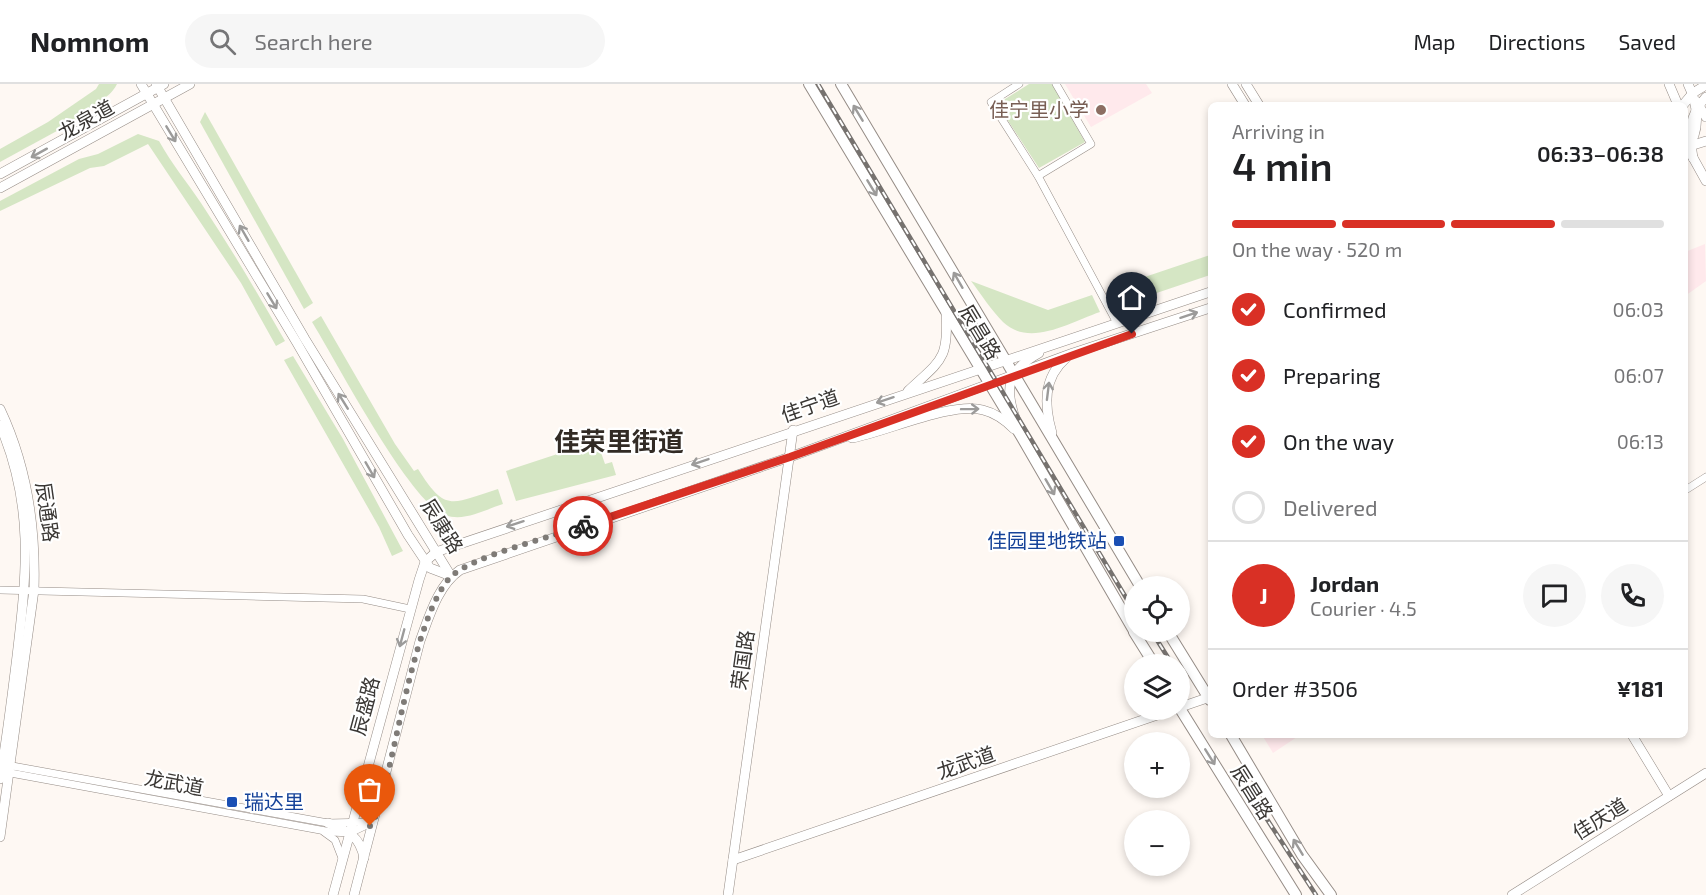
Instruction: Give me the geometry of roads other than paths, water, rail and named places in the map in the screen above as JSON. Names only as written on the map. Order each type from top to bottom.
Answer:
[{"type":"main road","name":"辰昌路","points":[[809,84],[1021,436],[1124,614]]},
{"type":"main road","name":"辰昌路","points":[[841,84],[1134,576]]},
{"type":"main road","points":[[1174,642],[1208,695]]},
{"type":"main road","name":"辰昌路","points":[[1187,720],[1296,895]]},
{"type":"main road","name":"辰昌路","points":[[1233,738],[1302,855],[1331,895]]},
{"type":"street","name":"辰康路","points":[[141,84],[291,331],[425,562],[430,568],[451,576]]},
{"type":"street","name":"龙泉道","points":[[0,188],[190,84]]},
{"type":"street","points":[[1019,84],[991,102],[1038,176],[1117,323]]},
{"type":"street","points":[[1038,176],[1091,144],[1056,84]]},
{"type":"street","points":[[1232,84],[1243,102]]},
{"type":"street","points":[[1246,84],[1257,102]]},
{"type":"street","points":[[1669,84],[1672,102]]},
{"type":"street","points":[[1669,84],[1677,102]]},
{"type":"street","name":"辰康路","points":[[159,85],[305,339],[451,576]]},
{"type":"street","name":"龙泉道","points":[[0,174],[159,85]]},
{"type":"street","points":[[1706,85],[1694,100],[1694,127],[1688,144],[1706,181]]},
{"type":"street","points":[[1694,100],[1706,96]]},
{"type":"street","points":[[1694,100],[1706,117]]},
{"type":"street","points":[[1688,144],[1706,141]]},
{"type":"street","name":"佳宁道","points":[[425,562],[436,552],[793,430],[1208,293]]},
{"type":"street","name":"佳宁道","points":[[451,576],[471,564],[790,457],[1073,353],[1208,309]]},
{"type":"street","points":[[906,393],[942,359],[947,341],[946,310]]},
{"type":"street","points":[[1021,436],[1009,396],[1014,374],[1024,361],[1057,343]]},
{"type":"street","points":[[1053,439],[1047,409],[1048,382],[1060,363],[1073,353]]},
{"type":"street","name":"辰通路","points":[[0,409],[19,455],[33,531],[29,590],[4,769],[0,837]]},
{"type":"street","points":[[832,441],[869,435],[945,412],[972,409],[991,413],[1021,436]]},
{"type":"street","name":"辰通路","points":[[0,425],[11,454],[22,498],[29,590]]},
{"type":"street","name":"荣国路","points":[[728,895],[793,430]]},
{"type":"street","points":[[1688,488],[1706,477]]},
{"type":"street","points":[[582,503],[590,524]]},
{"type":"street","name":"辰盛路","points":[[333,895],[410,609],[425,562]]},
{"type":"street","name":"辰盛路","points":[[354,895],[420,641],[434,605],[451,576]]},
{"type":"street","points":[[0,590],[363,599],[410,609]]},
{"type":"street","name":"龙武道","points":[[1190,705],[1208,699]]},
{"type":"street","name":"龙武道","points":[[733,860],[1145,720]]},
{"type":"street","points":[[1634,738],[1669,796]]},
{"type":"street","points":[[4,769],[328,823],[351,829],[374,821]]},
{"type":"street","name":"龙武道","points":[[4,769],[319,830],[351,829]]},
{"type":"street","name":"佳庆道","points":[[1512,895],[1706,773]]},
{"type":"street","points":[[351,829],[361,845],[364,860]]},
{"type":"street","points":[[319,830],[335,840],[340,849],[342,862]]},
{"type":"railway","points":[[818,84],[1124,594]]},
{"type":"railway","points":[[1158,642],[1166,654]]},
{"type":"railway","points":[[1261,810],[1316,895]]},
{"type":"place","name":"佳宁里小学","points":[[1101,110]]},
{"type":"place","name":"佳园里地铁站","points":[[1119,541]]},
{"type":"place","name":"瑞达里","points":[[232,802]]},
{"type":"district","name":"佳荣里街道","points":[[619,442]]}]
